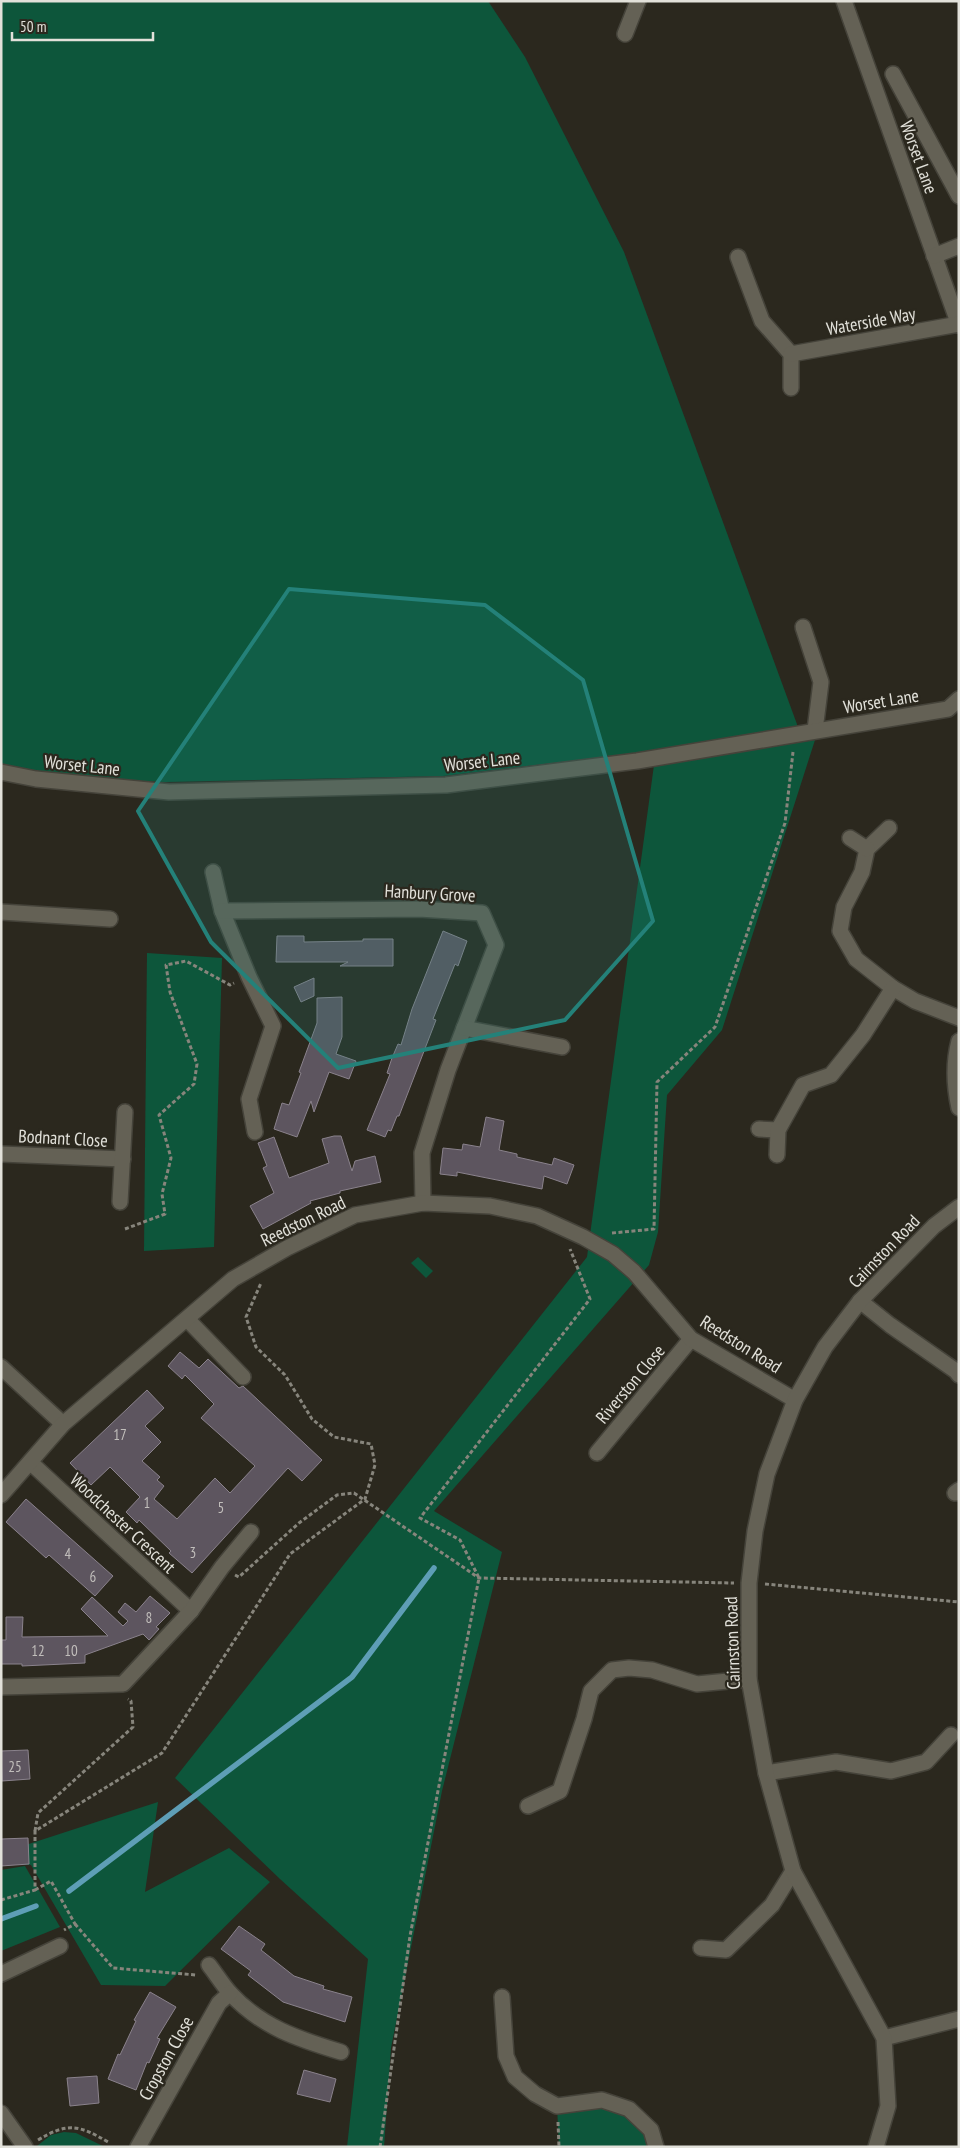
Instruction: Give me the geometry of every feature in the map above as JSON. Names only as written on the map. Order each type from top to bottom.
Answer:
[{"type":"street","points":[[625,34],[638,1]]},
{"type":"street","name":"Worset Lane","points":[[844,1],[959,324]]},
{"type":"street","points":[[893,74],[959,196]]},
{"type":"street","points":[[934,256],[959,246]]},
{"type":"street","points":[[738,257],[762,321],[791,354],[791,388]]},
{"type":"street","name":"Waterside Way","points":[[791,354],[959,324]]},
{"type":"street","points":[[803,627],[821,682],[815,730]]},
{"type":"street","name":"Worset Lane","points":[[1,772],[36,779],[169,792],[446,785],[637,761],[948,709],[959,699]]},
{"type":"street","points":[[889,828],[867,848],[862,872],[844,907],[840,931],[856,959],[893,988],[915,1001],[959,1018]]},
{"type":"street","points":[[850,838],[867,848]]},
{"type":"street","points":[[213,872],[222,911],[249,977],[273,1026],[249,1100],[255,1132]]},
{"type":"street","name":"Hanbury Grove","points":[[222,911],[419,909],[482,912],[496,946],[448,1070],[422,1153],[423,1203]]},
{"type":"street","points":[[1,912],[110,919]]},
{"type":"street","points":[[777,1155],[778,1130],[803,1085],[831,1075],[863,1035],[893,988]]},
{"type":"street","points":[[464,1028],[562,1047]]},
{"type":"street","points":[[959,1041],[955,1059],[955,1088],[959,1108]]},
{"type":"street","points":[[120,1202],[124,1112]]},
{"type":"street","points":[[759,1129],[778,1130]]},
{"type":"street","name":"Bodnant Close","points":[[1,1154],[123,1159]]},
{"type":"street","name":"Reedston Road","points":[[1,1494],[62,1424],[233,1279],[288,1248],[355,1215],[423,1203],[490,1206],[537,1216],[583,1237],[613,1254],[634,1272],[691,1338],[795,1400]]},
{"type":"street","name":"Cairnston Road","points":[[876,2147],[888,2106],[884,2038],[792,1870],[766,1773],[748,1679],[749,1583],[755,1531],[767,1474],[795,1400],[825,1347],[860,1301],[934,1226],[959,1207]]},
{"type":"street","points":[[860,1301],[959,1375]]},
{"type":"street","points":[[187,1319],[243,1376]]},
{"type":"street","name":"Riverston Close","points":[[597,1453],[691,1338]]},
{"type":"street","points":[[1,1367],[62,1424]]},
{"type":"street","name":"Woodchester Crescent","points":[[30,1462],[192,1611]]},
{"type":"street","points":[[1,1687],[123,1684],[192,1611],[222,1567],[251,1532]]},
{"type":"street","points":[[528,1806],[560,1791],[584,1719],[591,1691],[612,1670],[629,1668],[652,1670],[697,1684],[748,1679]]},
{"type":"street","points":[[766,1773],[836,1762],[891,1771],[926,1762],[950,1735]]},
{"type":"street","points":[[701,1948],[726,1950],[772,1905],[792,1870]]},
{"type":"street","points":[[1,1974],[60,1939]]},
{"type":"street","points":[[204,1970],[257,2017],[292,2037],[341,2052]]},
{"type":"street","name":"Cropston Close","points":[[139,2146],[219,2003],[230,1992]]},
{"type":"street","points":[[502,1997],[506,2056],[515,2077],[535,2094],[557,2106],[602,2100],[629,2109],[651,2130],[656,2147]]},
{"type":"street","points":[[884,2038],[959,2019]]},
{"type":"street","points":[[3,2119],[30,2144]]},
{"type":"path","points":[[604,1234],[654,1229],[657,1082],[715,1027],[785,823],[795,734]]},
{"type":"path","points":[[125,1229],[165,1214],[162,1194],[171,1158],[159,1115],[194,1084],[196,1064],[170,992],[166,965],[186,961],[230,984],[249,977]]},
{"type":"path","points":[[380,2147],[410,1936],[479,1578],[460,1540],[420,1518],[590,1299],[570,1248]]},
{"type":"path","points":[[35,1831],[162,1753],[290,1554],[365,1499],[376,1465],[371,1444],[334,1437],[312,1419],[285,1376],[256,1347],[246,1317],[264,1276]]},
{"type":"path","points":[[222,1567],[239,1577],[298,1523],[337,1495],[354,1493],[479,1578],[749,1583],[959,1602]]},
{"type":"path","points":[[35,1890],[35,1831],[38,1813],[133,1727],[131,1702],[125,1695]]},
{"type":"path","points":[[1,1900],[35,1890],[51,1881],[75,1924],[113,1968],[204,1970]]},
{"type":"path","points":[[60,1939],[75,1924]]},
{"type":"path","points":[[557,2106],[559,2147]]},
{"type":"path","points":[[30,2144],[56,2130],[69,2127],[89,2132],[108,2142]]},
{"type":"highlighted area","points":[[289,589],[485,605],[583,680],[653,921],[565,1020],[338,1068],[211,942],[138,811]]},
{"type":"green space","points":[[1,1],[488,1],[525,57],[624,252],[798,727],[636,753],[443,776],[165,782],[42,776],[1,767]]},
{"type":"green space","points":[[815,740],[722,1030],[667,1095],[658,1232],[649,1265],[434,1511],[502,1552],[442,1791],[391,2048],[384,2147],[347,2147],[368,1959],[280,1879],[175,1778],[587,1257],[654,765]]},
{"type":"green space","points":[[147,953],[222,958],[214,1247],[144,1251]]},
{"type":"green space","points":[[418,1257],[433,1271],[426,1278],[411,1263]]},
{"type":"green space","points":[[158,1802],[145,1892],[229,1848],[270,1882],[165,1986],[101,1985],[31,1865],[1,1863],[1,1853]]},
{"type":"green space","points":[[25,1866],[60,1927],[1,1951],[1,1870]]},
{"type":"green space","points":[[557,2106],[629,2109],[656,2147],[559,2147]]},
{"type":"green space","points":[[64,2132],[76,2133],[105,2147],[37,2146],[51,2135]]},
{"type":"building","points":[[443,931],[467,941],[458,966],[455,964],[433,1019],[436,1020],[399,1116],[397,1116],[391,1131],[388,1130],[385,1137],[367,1130],[390,1074],[387,1073],[392,1058],[398,1044],[401,1045],[412,1009]]},
{"type":"building","points":[[277,936],[304,936],[304,942],[393,939],[393,966],[340,966],[348,962],[276,962]]},
{"type":"building","points":[[314,978],[314,996],[301,1002],[294,987]]},
{"type":"building","points":[[342,997],[342,1037],[336,1054],[356,1061],[349,1079],[329,1072],[314,1112],[311,1101],[297,1137],[274,1129],[282,1103],[289,1105],[301,1073],[299,1072],[317,1023],[317,998]]},
{"type":"building","points":[[486,1117],[504,1121],[499,1150],[517,1154],[517,1157],[552,1165],[554,1158],[574,1165],[567,1184],[544,1176],[542,1189],[457,1172],[457,1176],[440,1174],[443,1148],[462,1150],[463,1144],[480,1147]]},
{"type":"building","points":[[341,1136],[352,1171],[355,1161],[375,1156],[381,1182],[340,1191],[340,1193],[310,1201],[311,1203],[263,1229],[250,1206],[274,1193],[263,1168],[267,1166],[258,1143],[274,1137],[289,1178],[329,1163],[322,1139]]},
{"type":"building","points":[[180,1352],[199,1368],[208,1359],[239,1388],[243,1386],[322,1460],[302,1481],[288,1468],[192,1573],[169,1553],[171,1551],[139,1520],[137,1523],[126,1512],[140,1497],[110,1467],[91,1485],[70,1463],[147,1390],[164,1408],[145,1426],[161,1442],[142,1461],[160,1477],[157,1480],[164,1486],[154,1499],[177,1519],[215,1478],[230,1493],[255,1466],[201,1418],[214,1404],[185,1375],[182,1379],[168,1366]]},
{"type":"building","points":[[26,1499],[113,1576],[95,1596],[49,1555],[46,1558],[6,1522]]},
{"type":"building","points":[[150,1596],[170,1613],[156,1627],[159,1629],[149,1640],[143,1634],[85,1655],[85,1663],[22,1666],[22,1664],[1,1664],[1,1640],[6,1640],[6,1617],[23,1617],[22,1637],[108,1636],[81,1609],[92,1597],[123,1626],[128,1621],[118,1612],[125,1603],[136,1612]]},
{"type":"building","points":[[28,1750],[30,1779],[2,1781],[1,1751]]},
{"type":"building","points":[[28,1838],[29,1864],[1,1866],[1,1839]]},
{"type":"building","points":[[239,1926],[265,1944],[261,1950],[294,1976],[324,1986],[323,1989],[352,1997],[345,2022],[283,2002],[248,1975],[251,1971],[221,1949]]},
{"type":"building","points":[[150,1992],[176,2007],[157,2038],[160,2039],[149,2063],[147,2062],[136,2090],[108,2079],[118,2054],[120,2055],[136,2021],[134,2020]]},
{"type":"building","points":[[304,2070],[336,2079],[330,2102],[297,2094]]},
{"type":"building","points":[[97,2076],[99,2103],[70,2106],[67,2078]]},
{"type":"waterway","points":[[69,1891],[352,1677],[434,1568]]},
{"type":"waterway","points":[[1,1919],[36,1906]]}]
